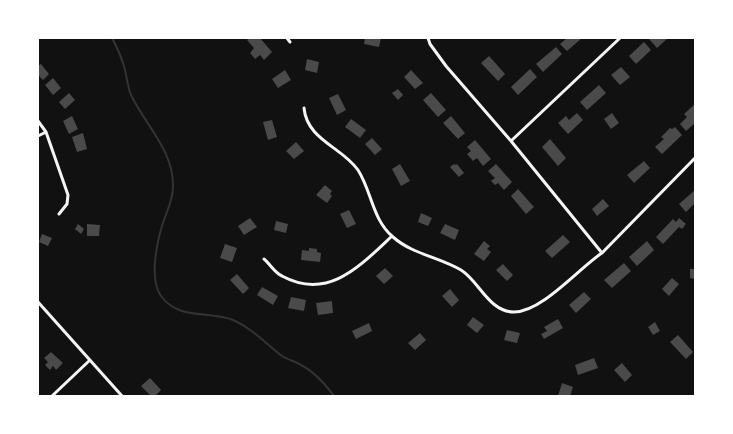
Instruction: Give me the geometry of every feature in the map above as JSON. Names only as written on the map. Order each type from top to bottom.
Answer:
[{"type":"street","points":[[287,38],[290,42]]},
{"type":"street","points":[[428,38],[430,44],[446,66],[512,141],[602,253]]},
{"type":"street","points":[[512,141],[620,38]]},
{"type":"street","points":[[304,108],[305,117],[319,137],[348,158],[358,170],[380,222],[392,236],[404,245],[462,270],[496,306],[514,312],[528,308],[548,298],[589,262],[602,253],[695,158]]},
{"type":"street","points":[[38,121],[46,132],[68,195],[67,204],[59,214]]},
{"type":"street","points":[[38,136],[46,132]]},
{"type":"street","points":[[264,259],[281,276],[308,285],[322,285],[334,282],[348,274],[367,260],[392,236]]},
{"type":"street","points":[[38,302],[122,396]]},
{"type":"street","points":[[52,396],[90,360]]},
{"type":"building","points":[[250,38],[260,38],[272,52],[264,60],[260,55],[255,59],[250,53],[254,48],[247,40]]},
{"type":"building","points":[[365,38],[381,38],[379,47],[364,44]]},
{"type":"building","points":[[567,38],[582,38],[567,51],[560,44]]},
{"type":"building","points":[[668,38],[657,48],[649,39]]},
{"type":"building","points":[[644,42],[651,50],[636,64],[629,56]]},
{"type":"building","points":[[556,47],[562,54],[543,72],[536,64]]},
{"type":"building","points":[[489,56],[505,74],[498,81],[481,63]]},
{"type":"building","points":[[307,59],[319,62],[317,73],[305,70]]},
{"type":"building","points":[[41,64],[49,74],[43,80],[38,75],[38,66]]},
{"type":"building","points":[[621,67],[630,77],[620,85],[611,75]]},
{"type":"building","points":[[530,69],[537,77],[518,95],[511,87]]},
{"type":"building","points":[[285,70],[291,80],[278,88],[272,79]]},
{"type":"building","points":[[411,70],[423,83],[415,89],[404,77]]},
{"type":"building","points":[[53,78],[61,88],[53,95],[45,85]]},
{"type":"building","points":[[599,85],[606,93],[587,110],[580,102]]},
{"type":"building","points":[[398,89],[403,95],[398,100],[392,93]]},
{"type":"building","points":[[69,93],[75,100],[65,109],[59,102]]},
{"type":"building","points":[[431,93],[446,110],[438,117],[423,100]]},
{"type":"building","points":[[338,94],[346,110],[337,115],[329,98]]},
{"type":"building","points":[[695,104],[695,123],[686,131],[680,124],[687,117],[684,114]]},
{"type":"building","points":[[577,113],[583,120],[568,134],[558,123],[566,116],[569,120]]},
{"type":"building","points":[[612,113],[619,123],[611,129],[604,119]]},
{"type":"building","points":[[72,116],[78,129],[69,134],[63,121]]},
{"type":"building","points":[[451,116],[465,133],[458,139],[443,123]]},
{"type":"building","points":[[351,119],[366,130],[360,138],[345,127]]},
{"type":"building","points":[[272,120],[277,137],[268,140],[263,122]]},
{"type":"building","points":[[675,127],[682,135],[662,154],[655,147],[664,139],[661,137],[670,128],[672,129]]},
{"type":"building","points":[[83,133],[87,149],[77,152],[72,137]]},
{"type":"building","points":[[372,138],[382,149],[375,155],[365,144]]},
{"type":"building","points":[[550,139],[566,158],[558,166],[542,147]]},
{"type":"building","points":[[475,140],[491,159],[483,166],[477,158],[473,161],[467,154],[471,151],[467,147]]},
{"type":"building","points":[[296,142],[304,151],[294,159],[286,151]]},
{"type":"building","points":[[644,161],[650,168],[634,183],[627,175]]},
{"type":"building","points":[[400,164],[410,181],[401,186],[392,169]]},
{"type":"building","points":[[457,164],[464,173],[459,177],[450,167]]},
{"type":"building","points":[[496,164],[512,182],[504,190],[498,183],[495,185],[491,181],[495,178],[488,171]]},
{"type":"building","points":[[325,185],[332,191],[330,194],[332,196],[327,203],[316,195]]},
{"type":"building","points":[[518,189],[534,207],[526,214],[511,196]]},
{"type":"building","points":[[695,190],[695,203],[686,212],[679,204]]},
{"type":"building","points":[[603,199],[609,206],[597,216],[592,209]]},
{"type":"building","points":[[349,210],[356,224],[347,228],[340,214]]},
{"type":"building","points":[[421,213],[432,218],[428,226],[418,222]]},
{"type":"building","points":[[250,218],[257,227],[244,235],[238,226]]},
{"type":"building","points":[[679,218],[686,224],[682,229],[679,227],[663,244],[656,237],[673,219],[676,222]]},
{"type":"building","points":[[276,221],[288,224],[286,233],[274,230]]},
{"type":"building","points":[[78,224],[84,229],[81,234],[75,229]]},
{"type":"building","points":[[87,224],[100,225],[99,236],[87,236]]},
{"type":"building","points":[[445,224],[459,230],[455,240],[440,233]]},
{"type":"building","points":[[42,234],[52,238],[48,246],[39,242]]},
{"type":"building","points":[[563,235],[570,242],[552,258],[545,251]]},
{"type":"building","points":[[484,241],[490,246],[487,249],[491,252],[484,261],[474,254]]},
{"type":"building","points":[[647,241],[654,250],[637,266],[629,257]]},
{"type":"building","points":[[225,244],[237,248],[232,262],[220,258]]},
{"type":"building","points":[[309,248],[317,249],[317,252],[321,253],[320,262],[301,260],[302,250],[309,251]]},
{"type":"building","points":[[624,263],[631,271],[612,288],[604,280]]},
{"type":"building","points":[[503,264],[513,275],[507,281],[496,270]]},
{"type":"building","points":[[385,268],[393,276],[384,284],[376,276]]},
{"type":"building","points":[[690,269],[695,269],[695,279],[690,278]]},
{"type":"building","points":[[237,274],[249,288],[243,294],[230,280]]},
{"type":"building","points":[[672,278],[679,284],[669,296],[662,289]]},
{"type":"building","points":[[262,287],[278,296],[273,305],[257,295]]},
{"type":"building","points":[[450,289],[459,300],[452,307],[442,296]]},
{"type":"building","points":[[584,292],[591,299],[576,313],[569,305]]},
{"type":"building","points":[[291,297],[306,300],[304,311],[288,308]]},
{"type":"building","points":[[332,301],[333,313],[318,315],[316,303]]},
{"type":"building","points":[[473,317],[484,325],[477,333],[467,325]]},
{"type":"building","points":[[558,319],[563,328],[544,339],[541,334],[547,331],[544,327]]},
{"type":"building","points":[[655,322],[660,331],[653,335],[648,327]]},
{"type":"building","points":[[369,323],[372,331],[356,339],[352,331]]},
{"type":"building","points":[[507,330],[520,333],[517,343],[504,340]]},
{"type":"building","points":[[420,333],[426,340],[415,350],[408,343]]},
{"type":"building","points":[[678,335],[693,352],[686,359],[670,342]]},
{"type":"building","points":[[51,352],[63,363],[56,370],[53,366],[50,370],[45,365],[48,362],[44,358]]},
{"type":"building","points":[[594,358],[598,368],[578,375],[575,365]]},
{"type":"building","points":[[622,363],[632,375],[625,382],[614,370]]},
{"type":"building","points":[[150,378],[161,390],[155,396],[151,396],[141,386]]},
{"type":"building","points":[[562,383],[573,387],[570,396],[558,396]]},
{"type":"waterway","points":[[112,38],[123,62],[131,95],[164,150],[172,174],[172,195],[157,246],[155,268],[155,279],[161,296],[168,304],[177,309],[195,314],[224,317],[240,323],[282,356],[311,371],[334,396]]}]
